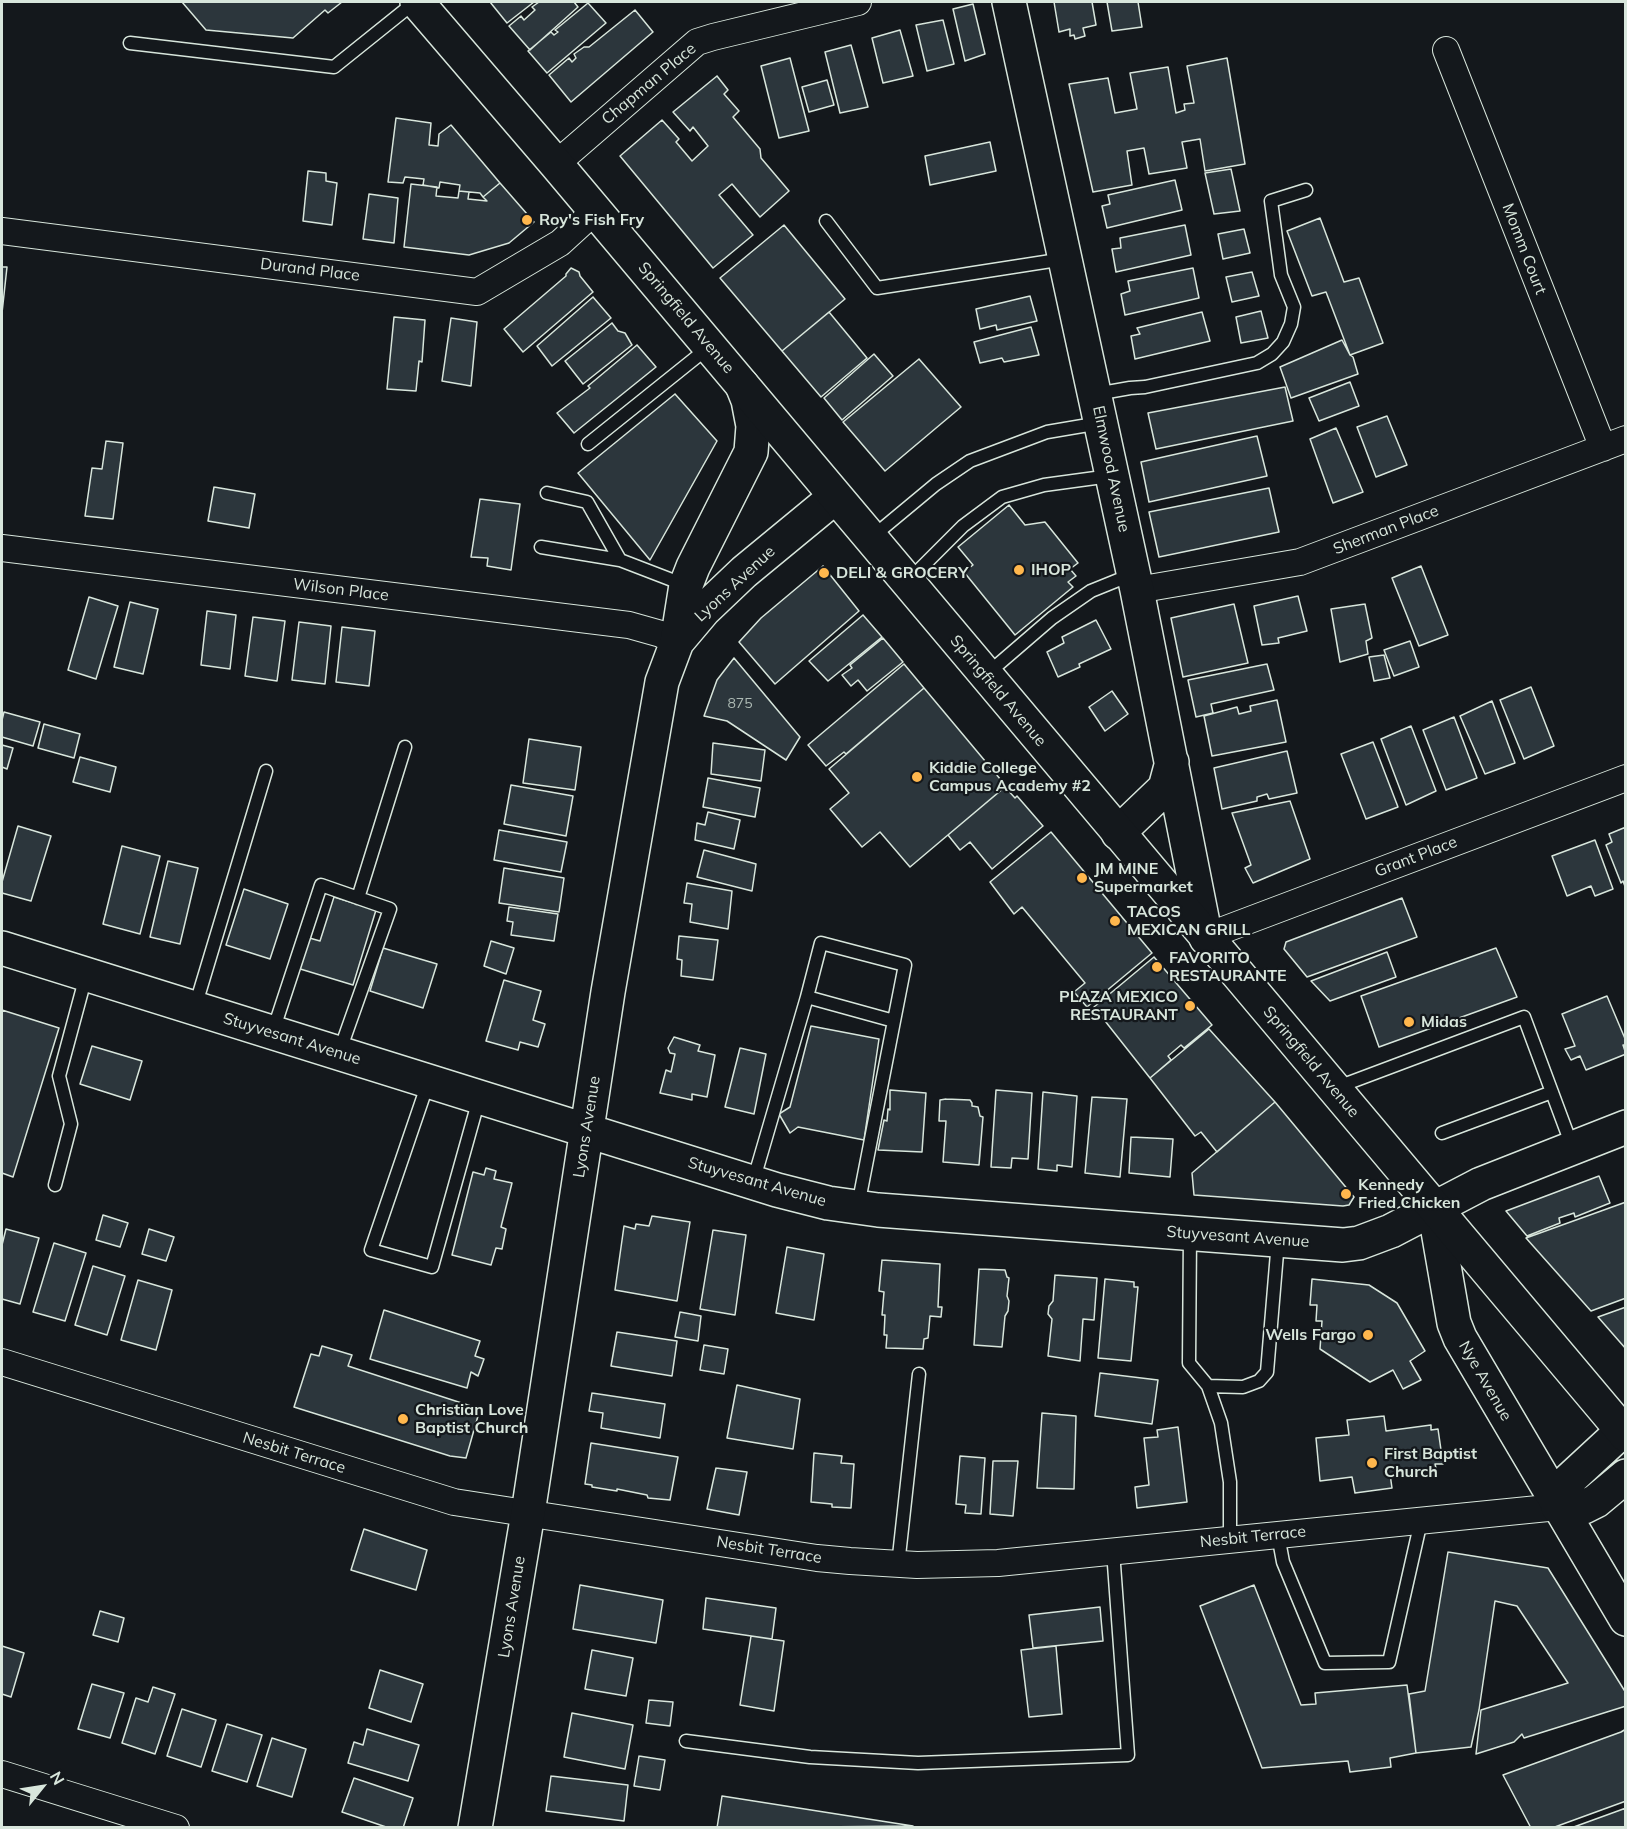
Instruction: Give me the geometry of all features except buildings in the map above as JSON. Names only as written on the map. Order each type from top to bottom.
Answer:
[{"type":"main road","name":"Springfield Avenue","points":[[416,2],[710,346],[1624,1433]]},
{"type":"main road","name":"Elmwood Avenue","points":[[1009,2],[1135,582],[1206,938]]},
{"type":"main road","points":[[677,642],[686,585],[700,551],[751,452],[753,426],[742,384]]},
{"type":"main road","name":"Lyons Avenue","points":[[475,1827],[528,1513],[608,992],[658,702],[669,661],[677,642],[719,595],[835,497]]},
{"type":"main road","points":[[1118,833],[1166,788],[1172,762]]},
{"type":"main road","name":"Stuyvesant Avenue","points":[[2,948],[802,1197],[858,1207],[1343,1245],[1359,1243],[1391,1231],[1481,1184],[1626,1127]]},
{"type":"main road","name":"Nye Avenue","points":[[1434,1208],[1454,1323],[1460,1338],[1626,1619]]},
{"type":"main road","points":[[1624,1433],[1569,1480],[1562,1492],[1558,1507],[1572,1509],[1584,1507],[1596,1501],[1626,1476]]},
{"type":"street","name":"Chapman Place","points":[[556,164],[697,42],[858,2]]},
{"type":"street","name":"Momm Court","points":[[1446,50],[1614,444]]},
{"type":"street","name":"Durand Place","points":[[2,231],[477,292],[560,243],[595,211]]},
{"type":"street","name":"Sherman Place","points":[[1135,582],[1300,562],[1614,444]]},
{"type":"street","name":"Wilson Place","points":[[2,548],[629,626],[661,634],[677,642]]},
{"type":"street","name":"Grant Place","points":[[1206,938],[1626,778]]},
{"type":"street","name":"Nesbit Terrace","points":[[2,1362],[436,1497],[473,1505],[817,1558],[898,1564],[998,1563],[1558,1507]]},
{"type":"street","points":[[2,1774],[176,1827]]},
{"type":"lane","points":[[130,43],[334,67],[416,2]]},
{"type":"lane","points":[[870,538],[936,484],[970,461],[1047,432],[1098,408],[1130,388],[1145,387],[1257,363],[1272,354],[1283,342],[1291,324],[1294,307],[1281,275],[1271,201],[1306,190]]},
{"type":"lane","points":[[826,221],[877,288],[1065,259]]},
{"type":"lane","points":[[588,444],[710,346]]},
{"type":"lane","points":[[907,582],[963,526],[1002,497],[1044,485],[1112,475]]},
{"type":"lane","points":[[547,493],[587,502],[620,560]]},
{"type":"lane","points":[[541,548],[620,560],[686,585]]},
{"type":"lane","points":[[986,675],[1052,618],[1091,591],[1109,582],[1135,582]]},
{"type":"lane","points":[[358,898],[405,747]]},
{"type":"lane","points":[[195,1008],[266,771]]},
{"type":"lane","points":[[273,1032],[321,885],[390,909],[339,1054]]},
{"type":"lane","points":[[753,1182],[821,943],[905,965],[858,1207]]},
{"type":"lane","points":[[55,1185],[71,1124],[59,1076],[86,975]]},
{"type":"lane","points":[[807,997],[894,1021]]},
{"type":"lane","points":[[1334,1089],[1524,1017],[1573,1148]]},
{"type":"lane","points":[[429,1082],[371,1250],[432,1267],[479,1098]]},
{"type":"lane","points":[[1442,1133],[1552,1092]]},
{"type":"lane","points":[[1190,1233],[1189,1363],[1208,1386],[1221,1423],[1230,1482],[1230,1539]]},
{"type":"lane","points":[[1208,1386],[1243,1387],[1259,1381],[1266,1372],[1279,1240]]},
{"type":"lane","points":[[898,1564],[919,1374]]},
{"type":"lane","points":[[1278,1534],[1283,1562],[1325,1663],[1389,1662],[1420,1521]]},
{"type":"lane","points":[[686,1741],[810,1757],[918,1763],[1128,1755],[1113,1551]]},
{"type":"place","name":"Roy's Fish Fry","points":[[527,220]]},
{"type":"place","name":"IHOP","points":[[1019,570]]},
{"type":"place","name":"DELI & GROCERY","points":[[824,573]]},
{"type":"place","name":"Kiddie College Campus Academy #2","points":[[917,777]]},
{"type":"place","name":"JM MINE Supermarket","points":[[1082,878]]},
{"type":"place","name":"TACOS MEXICAN GRILL","points":[[1115,921]]},
{"type":"place","name":"FAVORITO RESTAURANTE","points":[[1157,967]]},
{"type":"place","name":"PLAZA MEXICO RESTAURANT","points":[[1190,1006]]},
{"type":"place","name":"Midas","points":[[1409,1022]]},
{"type":"place","name":"Kennedy Fried Chicken","points":[[1346,1194]]},
{"type":"place","name":"Wells Fargo","points":[[1368,1335]]},
{"type":"place","name":"Christian Love Baptist Church","points":[[403,1419]]},
{"type":"place","name":"First Baptist Church","points":[[1372,1463]]}]
